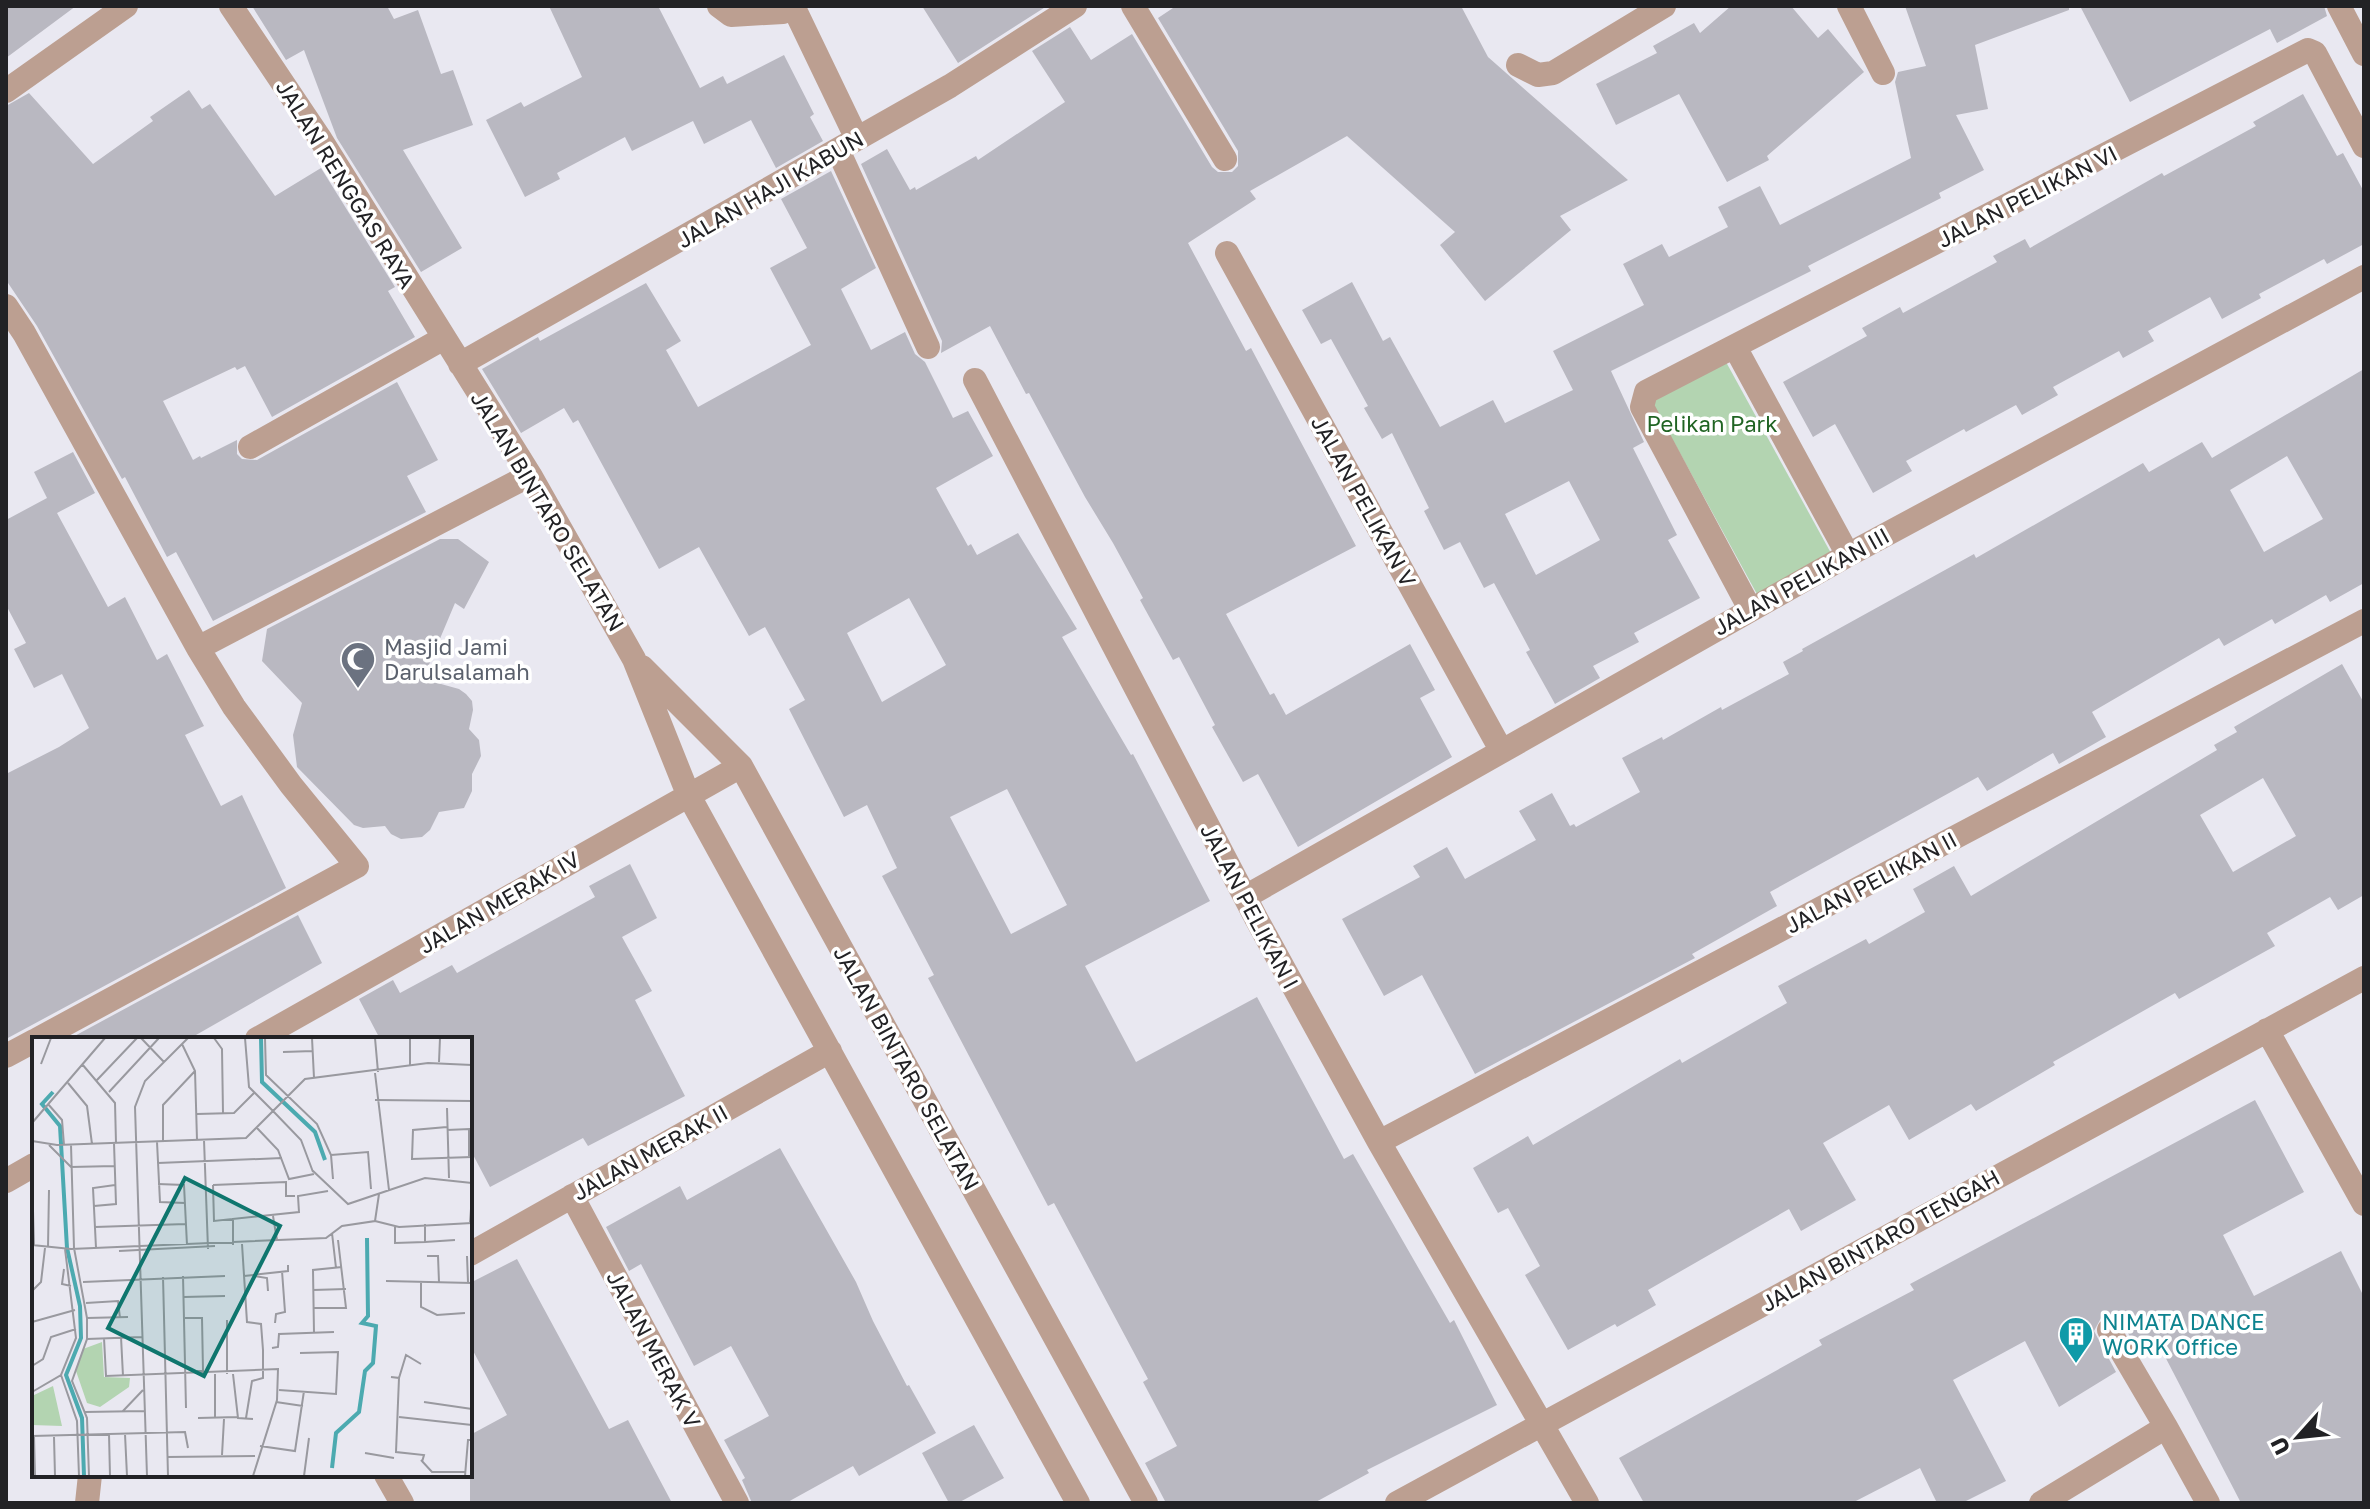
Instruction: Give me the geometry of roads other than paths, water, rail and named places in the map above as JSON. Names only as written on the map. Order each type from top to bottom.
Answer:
[{"type":"street","points":[[6,91],[126,6]]},
{"type":"street","name":"JALAN RENGGAS RAYA","points":[[231,6],[321,140],[460,364]]},
{"type":"street","points":[[719,6],[731,15],[783,12],[794,7],[928,347]]},
{"type":"street","name":"JALAN HAJI KABUN","points":[[460,364],[950,86],[1075,6]]},
{"type":"street","points":[[1133,6],[1225,159]]},
{"type":"street","points":[[1518,65],[1538,75],[1553,73],[1664,6]]},
{"type":"street","points":[[1849,6],[1883,73]]},
{"type":"street","points":[[2339,6],[2364,54]]},
{"type":"street","name":"JALAN PELIKAN VI","points":[[1750,609],[1642,407],[1646,392],[2308,50],[2315,53],[2364,146]]},
{"type":"street","name":"JALAN PELIKAN V","points":[[1227,253],[1501,750]]},
{"type":"street","name":"JALAN PELIKAN III","points":[[1245,897],[1750,609],[2364,277]]},
{"type":"street","points":[[6,306],[234,707],[291,785],[357,866],[42,1037]]},
{"type":"street","points":[[250,447],[444,338]]},
{"type":"street","points":[[1735,347],[1848,555]]},
{"type":"street","name":"JALAN BINTARO SELATAN","points":[[460,364],[530,475],[634,659],[688,794],[1078,1503]]},
{"type":"street","name":"JALAN PELIKAN I","points":[[975,380],[1245,897],[1379,1142],[1587,1503]]},
{"type":"street","points":[[198,648],[530,475]]},
{"type":"street","name":"JALAN PELIKAN II","points":[[1379,1142],[2364,621]]},
{"type":"street","name":"JALAN BINTARO SELATAN","points":[[634,659],[741,766],[1146,1503]]},
{"type":"street","name":"JALAN MERAK IV","points":[[261,1037],[741,766]]},
{"type":"street","name":"JALAN BINTARO TENGAH","points":[[1397,1503],[2364,978]]},
{"type":"street","points":[[2267,1030],[2364,1204]]},
{"type":"street","points":[[6,1056],[32,1042]]},
{"type":"street","name":"JALAN MERAK II","points":[[472,1253],[830,1051]]},
{"type":"street","points":[[6,1181],[32,1166]]},
{"type":"street","name":"JALAN MERAK V","points":[[572,1196],[737,1503]]},
{"type":"street","points":[[2109,1330],[2208,1503]]},
{"type":"street","points":[[2041,1503],[2166,1427]]},
{"type":"street","points":[[87,1503],[90,1477]]},
{"type":"street","points":[[387,1477],[402,1503]]},
{"type":"place","name":"Masjid Jami Darulsalamah","points":[[358,690]]},
{"type":"place","name":"NIMATA DANCE WORK Office","points":[[2076,1365]]},
{"type":"park label","name":"Pelikan Park","points":[[1712,423]]}]
